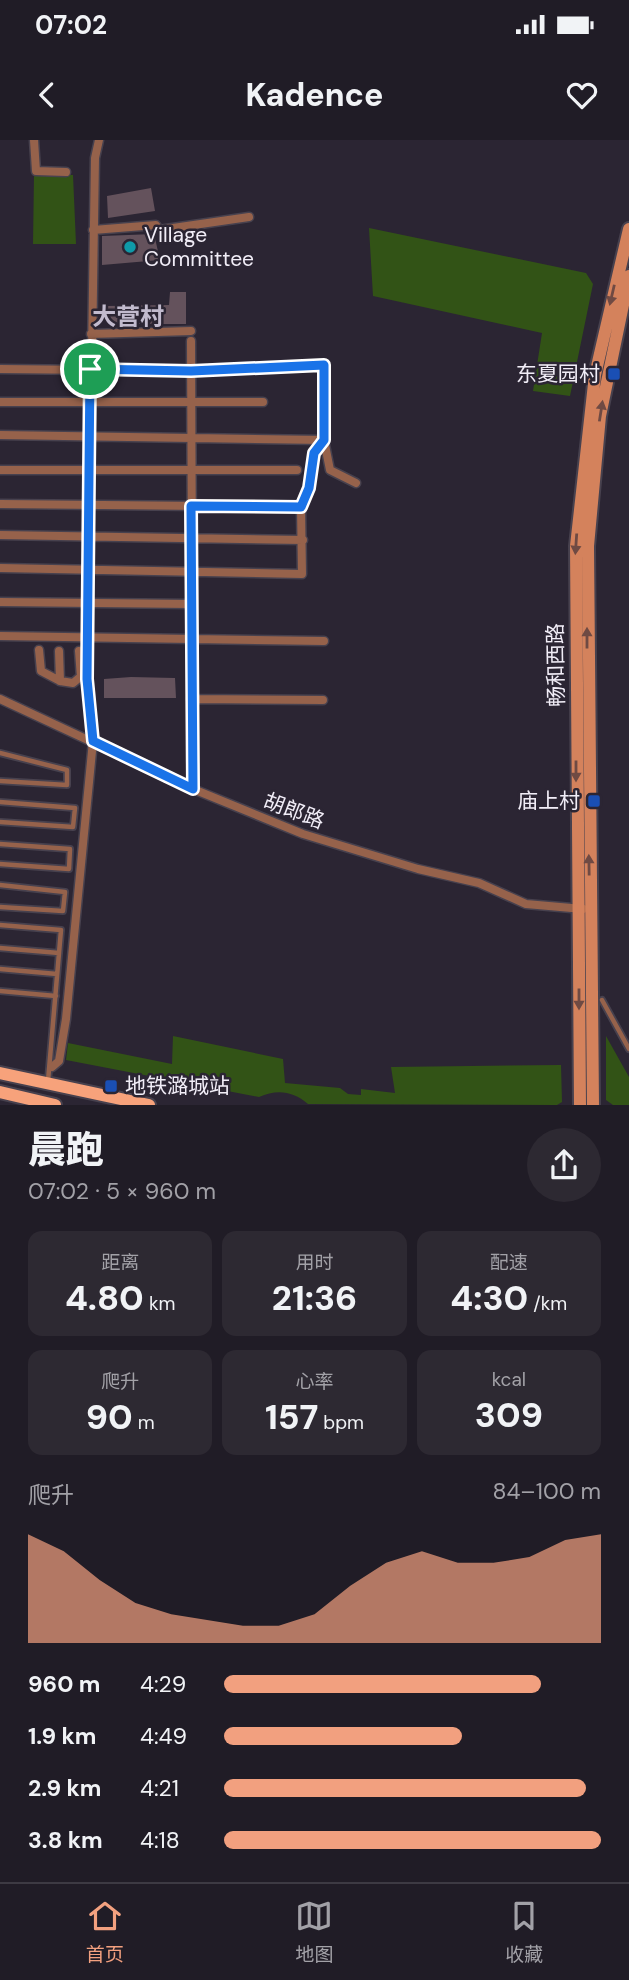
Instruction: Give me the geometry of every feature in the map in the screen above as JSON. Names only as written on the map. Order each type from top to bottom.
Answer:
[{"type":"main road","name":"畅和西路","points":[[593,1105],[584,909],[576,546],[593,386],[625,262],[629,229]]},
{"type":"main road","name":"畅和西路","points":[[580,1105],[586,608],[591,496],[611,351],[629,276]]},
{"type":"main road","points":[[0,1073],[149,1105]]},
{"type":"main road","points":[[0,1092],[55,1105]]},
{"type":"street","points":[[34,140],[36,171],[66,172]]},
{"type":"street","points":[[83,679],[88,638],[93,230],[95,158],[99,140]]},
{"type":"street","points":[[93,230],[156,225],[159,230],[249,217]]},
{"type":"street","points":[[91,334],[191,336],[193,789]]},
{"type":"street","points":[[0,369],[191,371],[324,365],[324,440],[330,470],[356,483]]},
{"type":"street","points":[[0,402],[263,402]]},
{"type":"street","points":[[0,435],[324,440]]},
{"type":"street","points":[[0,569],[302,574],[301,507],[309,488],[314,453],[324,440]]},
{"type":"street","points":[[0,470],[297,470]]},
{"type":"street","points":[[0,504],[301,507]]},
{"type":"street","points":[[0,535],[303,540]]},
{"type":"street","points":[[0,602],[191,604]]},
{"type":"street","points":[[0,635],[324,641]]},
{"type":"street","points":[[39,650],[41,671],[60,681],[73,682],[83,679]]},
{"type":"street","points":[[59,651],[60,681]]},
{"type":"street","points":[[52,1067],[59,1061],[66,1019],[93,741],[79,651]]},
{"type":"street","name":"胡郎路","points":[[0,699],[193,789],[303,834],[359,852],[479,883],[526,904],[584,909]]},
{"type":"street","points":[[191,699],[323,700]]},
{"type":"lane","points":[[0,753],[67,770],[67,785],[0,781]]},
{"type":"lane","points":[[0,802],[75,808],[73,827],[0,822]]},
{"type":"lane","points":[[0,844],[71,849],[69,869],[0,864]]},
{"type":"lane","points":[[0,886],[65,892],[63,911],[0,907]]},
{"type":"lane","points":[[0,925],[61,930],[52,1067],[48,1083]]},
{"type":"lane","points":[[0,948],[59,953]]},
{"type":"lane","points":[[0,969],[57,974]]},
{"type":"lane","points":[[0,991],[56,996]]},
{"type":"lane","points":[[602,1000],[629,1049]]},
{"type":"green space","points":[[34,175],[73,175],[76,244],[33,244]]},
{"type":"green space","points":[[369,228],[586,273],[593,284],[570,396],[533,391],[542,333],[373,296]]},
{"type":"green space","points":[[173,1036],[283,1059],[285,1083],[340,1088],[348,1094],[361,1095],[361,1089],[395,1093],[391,1067],[561,1065],[562,1102],[557,1105],[308,1104],[297,1096],[285,1093],[259,1097],[66,1060],[68,1043],[172,1064]]},
{"type":"green space","points":[[606,1036],[629,1077],[629,1105],[613,1105],[606,1100]]},
{"type":"building","points":[[151,188],[155,211],[108,218],[107,196]]},
{"type":"building","name":"Village Committee","points":[[154,234],[160,260],[102,265],[102,236]]},
{"type":"building","points":[[170,292],[186,292],[186,324],[107,324],[107,306],[169,305]]},
{"type":"building","points":[[175,678],[176,698],[104,698],[104,679]]},
{"type":"place","name":"Village Committee","points":[[130,247]]},
{"type":"place","name":"东夏园村","points":[[614,374]]},
{"type":"place","name":"庙上村","points":[[594,801]]},
{"type":"place","name":"地铁潞城站","points":[[111,1086]]},
{"type":"district","name":"大营村","points":[[128,316]]},
{"type":"route","points":[[324,365],[324,440],[314,453],[309,488],[301,507],[191,506],[193,789],[93,741],[87,679],[90,369],[191,371],[324,365]]}]
